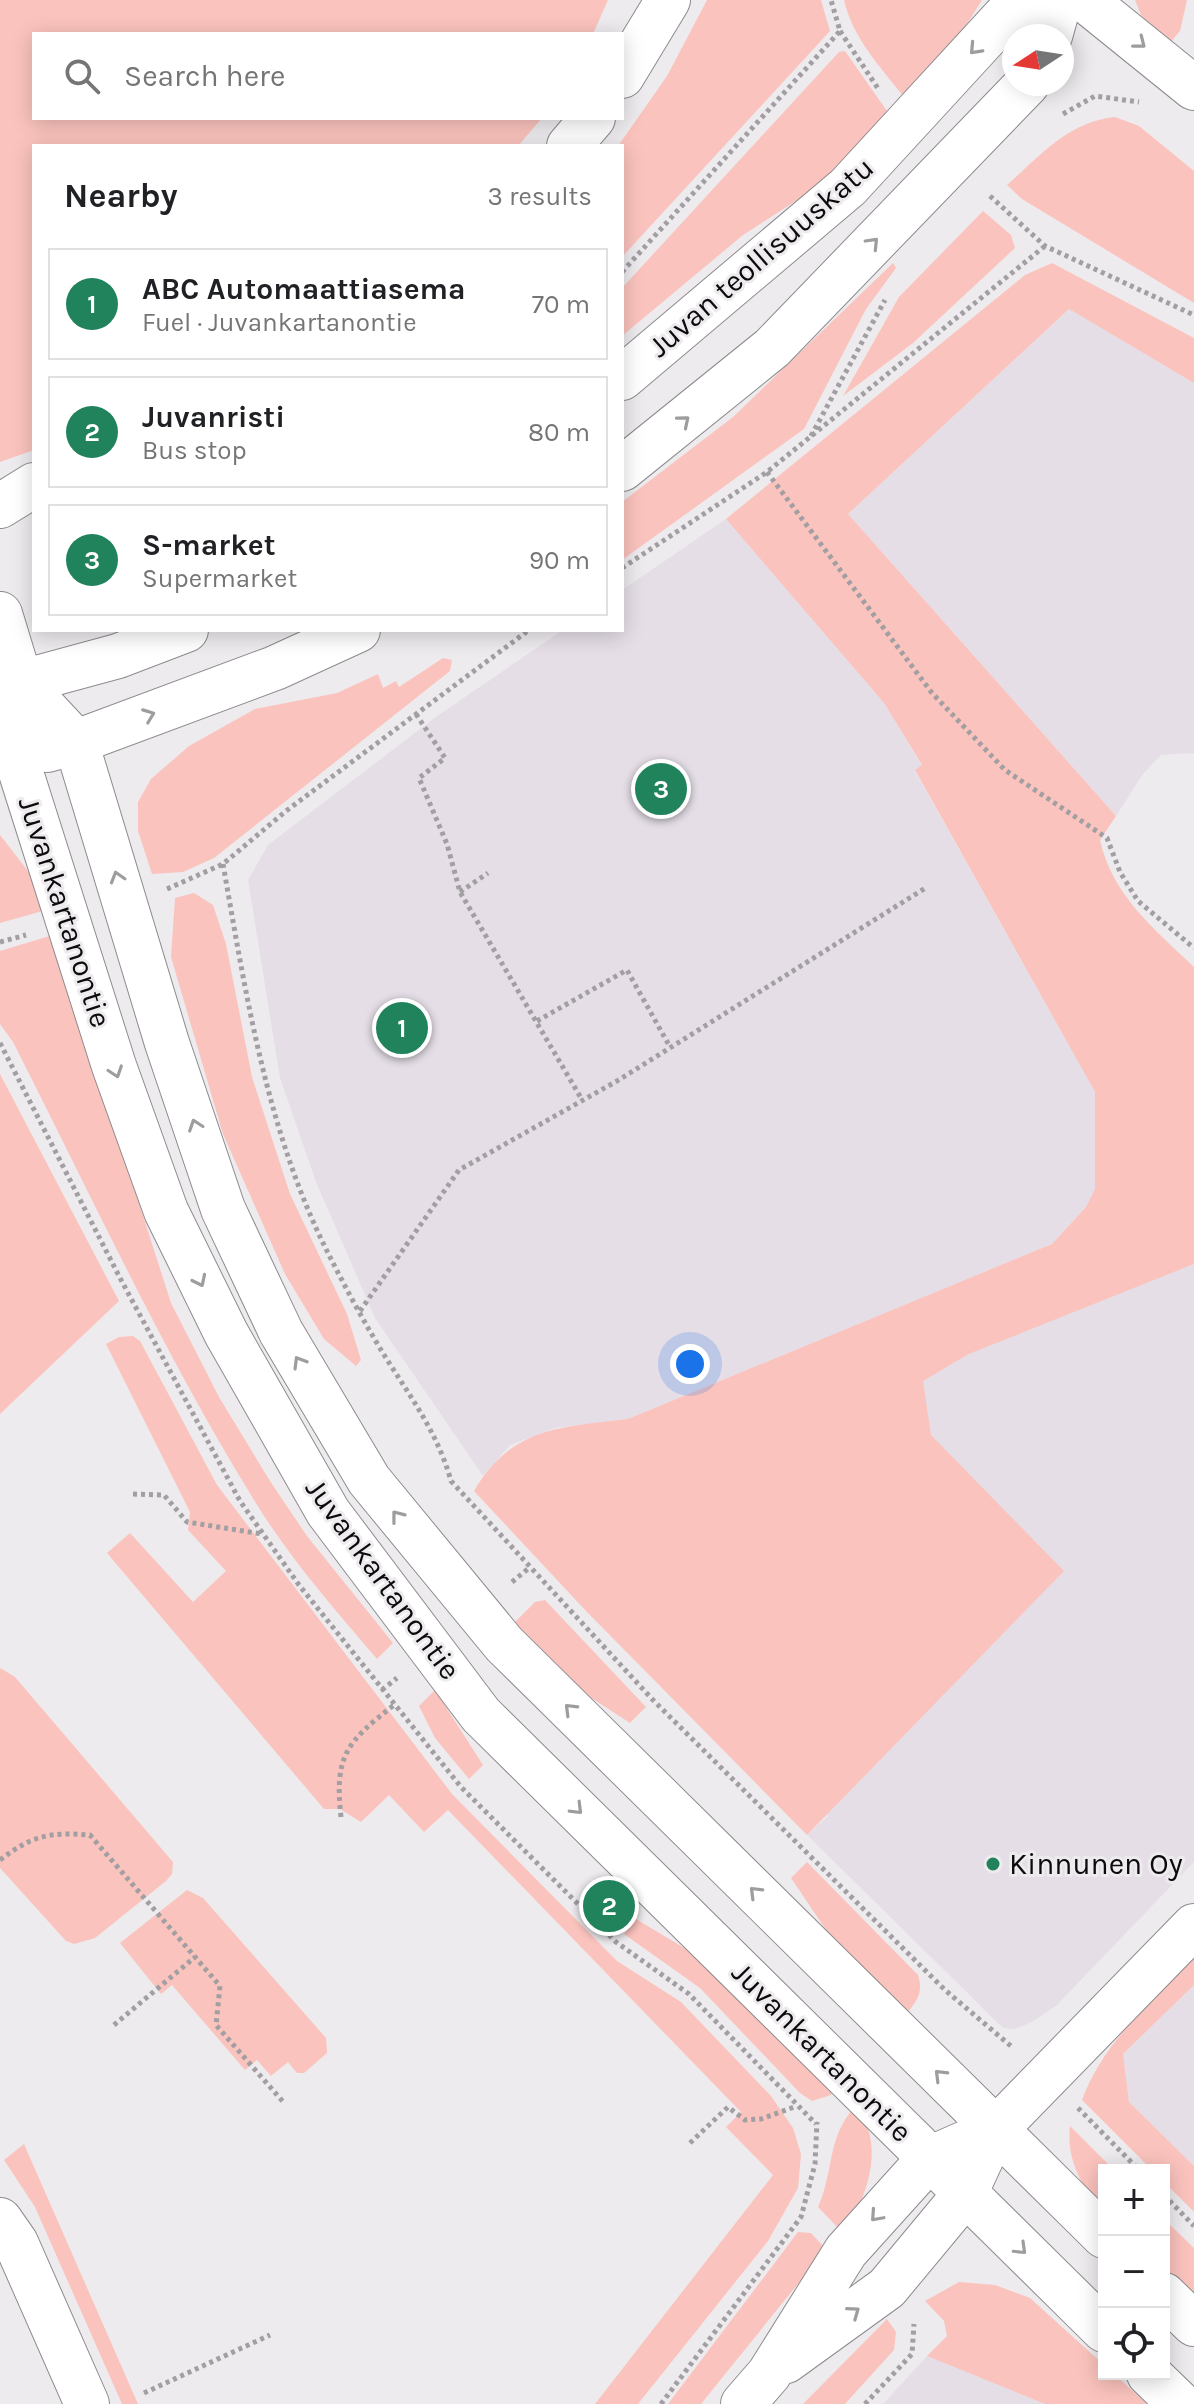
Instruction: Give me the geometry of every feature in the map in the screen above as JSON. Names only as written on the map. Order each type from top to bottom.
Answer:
[{"type":"main road","points":[[624,73],[668,0]]},
{"type":"main road","name":"Juvan teollisuuskatu","points":[[624,376],[848,187],[1008,13],[1034,0]]},
{"type":"main road","points":[[1053,24],[1060,0]]},
{"type":"main road","points":[[1085,0],[1182,77]]},
{"type":"main road","name":"Juvan teollisuuskatu","points":[[624,467],[772,348],[1015,96]]},
{"type":"main road","points":[[571,144],[591,120]]},
{"type":"main road","points":[[0,506],[32,486]]},
{"type":"main road","points":[[0,614],[11,685],[118,656],[181,632]]},
{"type":"main road","points":[[8,759],[76,742],[275,668],[354,632]]},
{"type":"main road","name":"Juvankartanontie","points":[[11,685],[76,742],[167,1043],[223,1209],[281,1332],[369,1480],[504,1644],[1098,2230]]},
{"type":"main road","name":"Juvankartanontie","points":[[11,685],[8,759],[166,1211],[226,1333],[328,1512],[481,1715],[1098,2324]]},
{"type":"main road","points":[[756,2389],[887,2288],[965,2194],[995,2130],[1194,1926]]},
{"type":"main road","points":[[756,2389],[846,2251],[929,2159],[995,2130]]},
{"type":"main road","points":[[0,2220],[16,2243],[87,2404]]},
{"type":"main road","points":[[1170,2301],[1194,2324]]},
{"type":"main road","points":[[1155,2380],[1180,2404]]},
{"type":"path","points":[[831,0],[840,31],[887,101]]},
{"type":"path","points":[[624,270],[840,31]]},
{"type":"path","points":[[1060,115],[1095,96],[1139,103],[1182,77]]},
{"type":"path","points":[[994,182],[986,195],[1045,246],[1194,315]]},
{"type":"path","points":[[624,567],[767,472],[1045,246]]},
{"type":"path","points":[[811,436],[887,296]]},
{"type":"path","points":[[767,472],[932,693],[1005,770],[1107,838],[1120,872],[1138,901],[1194,948]]},
{"type":"path","points":[[159,893],[223,864],[286,811],[526,632]]},
{"type":"path","points":[[416,714],[445,758],[419,778],[447,844],[460,892],[581,1098]]},
{"type":"path","points":[[223,864],[251,1026],[284,1143],[326,1249],[441,1446],[451,1481],[653,1700],[934,1979],[1046,2075],[1133,2164]]},
{"type":"path","points":[[460,892],[488,873]]},
{"type":"path","points":[[360,1311],[459,1170],[670,1047],[927,887]]},
{"type":"path","points":[[537,1021],[627,970],[670,1047]]},
{"type":"path","points":[[0,1043],[120,1278],[240,1501],[263,1534],[461,1787],[616,1942],[689,1994],[816,2124],[815,2164],[801,2217],[661,2404]]},
{"type":"path","points":[[133,1494],[164,1495],[187,1522],[263,1534]]},
{"type":"path","points":[[341,1817],[337,1783],[341,1760],[356,1735],[394,1705]]},
{"type":"path","points":[[0,1860],[23,1843],[53,1832],[90,1835],[220,1986],[216,2025],[285,2104]]},
{"type":"path","points":[[114,2025],[195,1957]]},
{"type":"path","points":[[690,2143],[728,2107],[745,2120],[761,2119],[797,2106]]},
{"type":"path","points":[[1170,2201],[1194,2226]]},
{"type":"path","points":[[865,2404],[912,2354],[915,2327],[908,2313]]},
{"type":"path","points":[[144,2393],[270,2335]]},
{"type":"shaded area","points":[[0,0],[608,0],[594,32],[32,32],[32,120],[540,120],[520,144],[32,144],[32,451],[0,462]]},
{"type":"shaded area","points":[[707,0],[821,0],[830,31],[624,255],[624,144],[619,144],[667,76]]},
{"type":"shaded area","points":[[844,0],[982,0],[953,46],[904,97],[860,39]]},
{"type":"shaded area","points":[[1135,0],[1187,0],[1180,31],[1169,44],[1141,15]]},
{"type":"shaded area","points":[[845,51],[887,111],[833,177],[743,235],[624,334],[624,286],[839,52]]},
{"type":"shaded area","points":[[1115,117],[1139,126],[1194,171],[1194,303],[1022,199],[1007,185],[1069,133],[1098,120]]},
{"type":"shaded area","points":[[983,211],[1011,235],[1015,248],[913,343],[843,396],[899,297]]},
{"type":"shaded area","points":[[893,263],[896,268],[866,309],[804,429],[624,559],[624,500],[733,417]]},
{"type":"shaded area","points":[[1052,263],[1194,338],[1194,383],[1069,309],[848,514],[1116,816],[1100,840],[1114,878],[1136,910],[1194,967],[1194,1264],[969,1354],[923,1381],[931,1435],[1064,1571],[807,1835],[587,1612],[474,1491],[488,1470],[521,1442],[560,1428],[628,1419],[1052,1244],[1086,1207],[1095,1189],[1095,1092],[915,770],[922,765],[884,703],[726,519],[1025,275]]},
{"type":"shaded area","points":[[1069,309],[1194,383],[1194,753],[1161,755],[1143,774],[1116,816],[848,514]]},
{"type":"shaded area","points":[[726,519],[884,703],[922,766],[915,771],[1095,1092],[1095,1189],[1086,1207],[1052,1244],[628,1419],[555,1428],[510,1445],[483,1476],[375,1318],[316,1182],[280,1078],[248,880],[268,845],[437,716],[560,632],[624,632],[624,589]]},
{"type":"shaded area","points":[[443,658],[452,660],[450,671],[214,858],[183,872],[152,874],[138,831],[138,802],[151,779],[189,746],[255,709],[337,693],[378,674],[383,688],[396,681],[399,687]]},
{"type":"shaded area","points":[[0,835],[28,871],[46,910],[0,923]]},
{"type":"shaded area","points":[[194,893],[213,905],[226,944],[252,1077],[290,1194],[347,1314],[361,1360],[356,1366],[324,1339],[285,1274],[223,1134],[171,957],[175,898]]},
{"type":"shaded area","points":[[53,935],[171,1303],[219,1397],[270,1481],[307,1536],[393,1643],[377,1659],[279,1538],[218,1440],[157,1328],[13,1042],[0,1024],[0,951]]},
{"type":"shaded area","points":[[0,1074],[119,1301],[0,1414]]},
{"type":"shaded area","points":[[1194,1264],[1194,1862],[1057,2005],[1032,2022],[1015,2029],[1003,2028],[807,1835],[827,1817],[923,1381],[969,1354]]},
{"type":"shaded area","points":[[133,1336],[140,1341],[217,1485],[452,1794],[617,1961],[681,2002],[771,2096],[793,2128],[801,2154],[798,2188],[768,2241],[638,2404],[595,2404],[773,2175],[726,2127],[741,2112],[448,1810],[424,1832],[389,1795],[361,1822],[340,1809],[324,1809],[107,1553],[130,1533],[193,1602],[226,1571],[188,1530],[190,1512],[106,1344],[119,1337]]},
{"type":"shaded area","points":[[545,1600],[646,1707],[630,1723],[559,1677],[512,1625],[535,1602]]},
{"type":"shaded area","points":[[0,1668],[15,1677],[173,1862],[172,1874],[166,1881],[95,1938],[74,1944],[66,1941],[0,1868]]},
{"type":"shaded area","points":[[435,1690],[483,1765],[469,1779],[435,1738],[419,1706]]},
{"type":"shaded area","points":[[807,1862],[918,1975],[919,1993],[904,2017],[843,1955],[791,1878]]},
{"type":"shaded area","points":[[187,1890],[203,1898],[326,2038],[327,2053],[304,2073],[297,2073],[288,2062],[271,2076],[257,2060],[245,2070],[172,1985],[161,1994],[120,1943]]},
{"type":"shaded area","points":[[636,1919],[719,1969],[836,2084],[831,2095],[812,2101],[800,2093],[700,1988],[624,1934]]},
{"type":"shaded area","points":[[1194,1957],[1194,1985],[1123,2054],[1129,2102],[1194,2166],[1194,2212],[1170,2188],[1170,2164],[1146,2164],[1082,2100],[1103,2059],[1145,2006]]},
{"type":"shaded area","points":[[1194,1985],[1194,2166],[1129,2102],[1123,2054]]},
{"type":"shaded area","points":[[854,2108],[870,2137],[872,2154],[866,2188],[844,2234],[818,2207],[839,2131]]},
{"type":"shaded area","points":[[1070,2126],[1108,2164],[1098,2164],[1098,2206],[1073,2163]]},
{"type":"shaded area","points":[[24,2144],[138,2404],[122,2404],[35,2207],[4,2160]]},
{"type":"shaded area","points":[[1170,2225],[1194,2248],[1194,2303],[1170,2279]]},
{"type":"shaded area","points":[[798,2232],[811,2233],[826,2249],[701,2404],[668,2404]]},
{"type":"shaded area","points":[[959,2282],[995,2285],[1030,2298],[1098,2360],[1098,2380],[1121,2380],[1147,2404],[1045,2404],[927,2356],[947,2336],[944,2321],[925,2301]]},
{"type":"shaded area","points":[[887,2319],[896,2332],[894,2350],[845,2404],[803,2404]]},
{"type":"shaded area","points":[[927,2356],[1045,2404],[883,2404]]},
{"type":"place","name":"S-market","points":[[661,789]]},
{"type":"place","name":"ABC Automaattiasema","points":[[402,1028]]},
{"type":"place","name":"Kinnunen Oy","points":[[993,1864]]},
{"type":"place","name":"Juvanristi","points":[[609,1906]]}]
